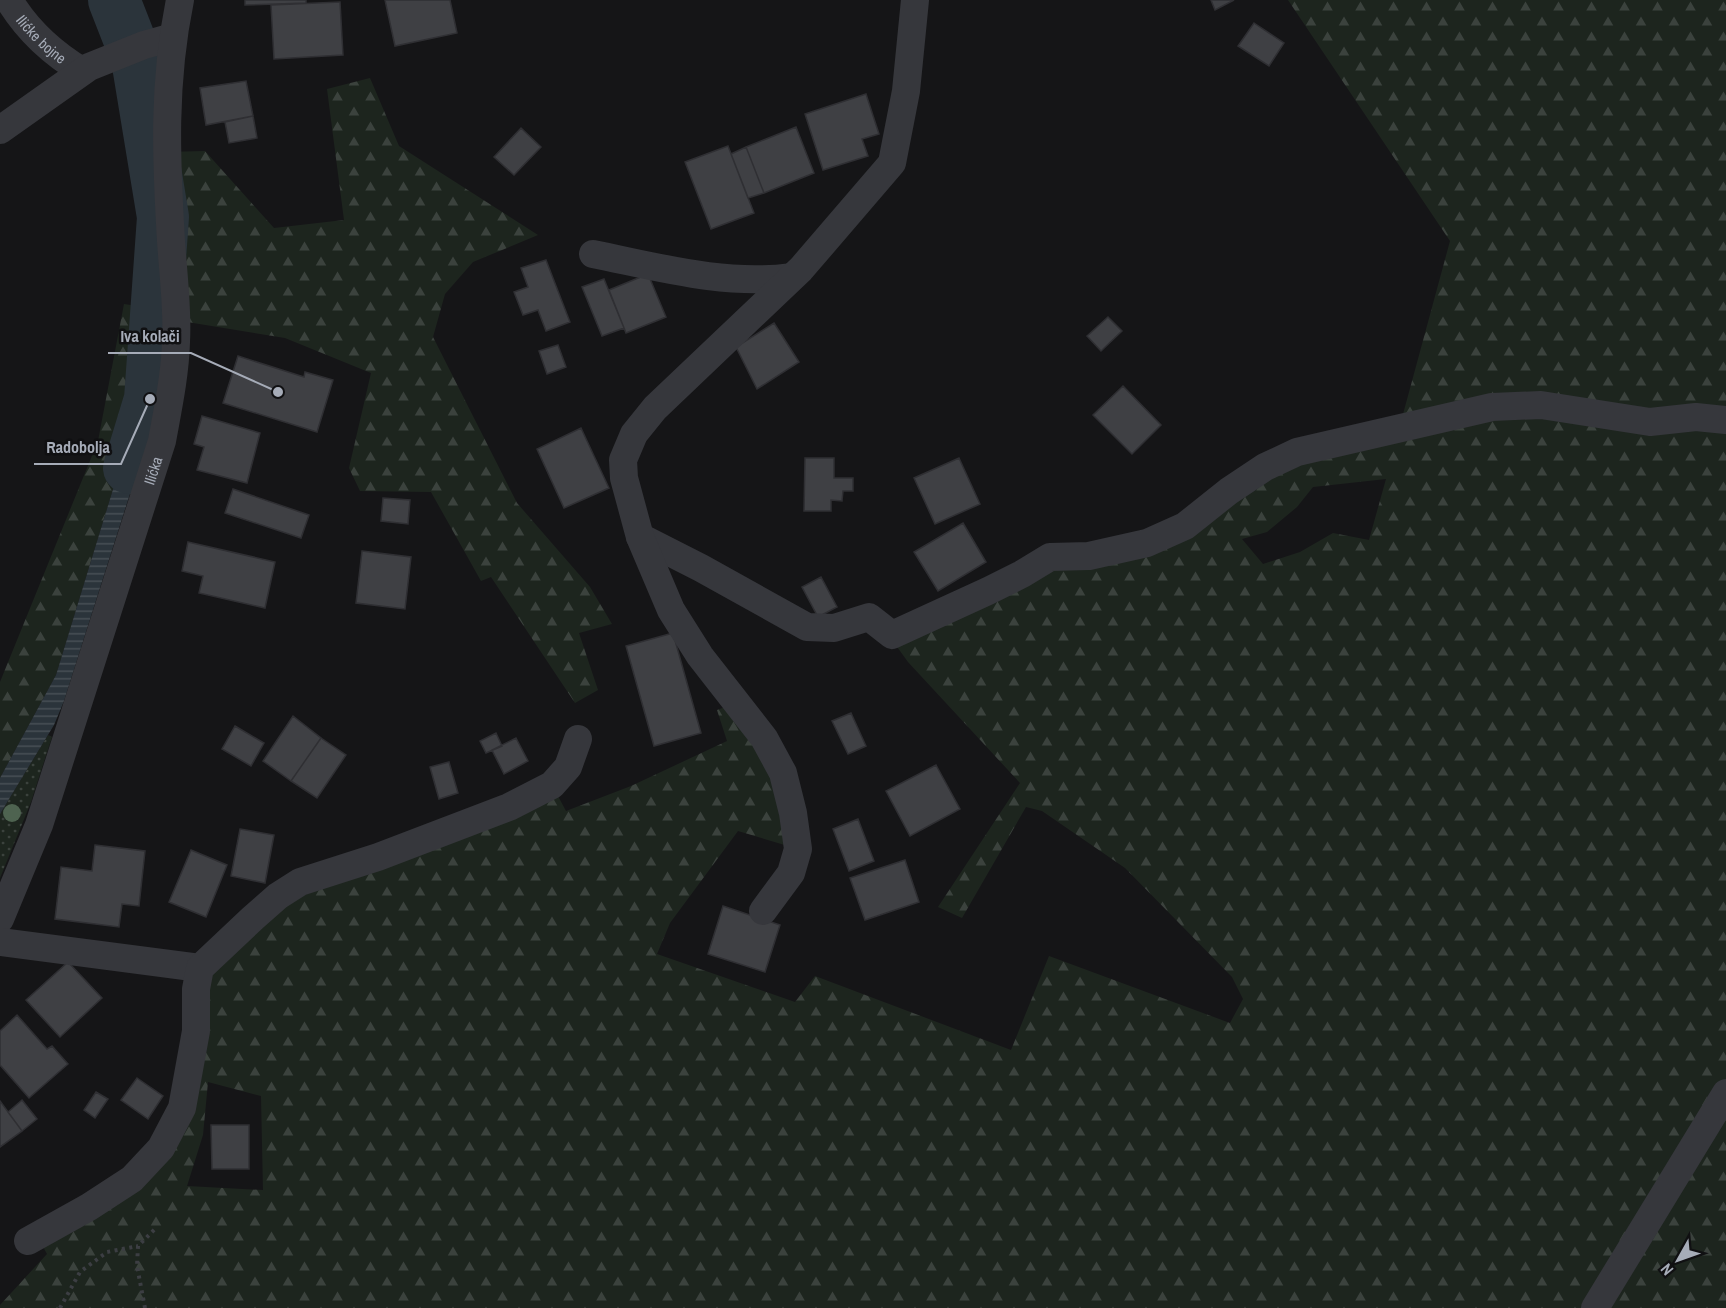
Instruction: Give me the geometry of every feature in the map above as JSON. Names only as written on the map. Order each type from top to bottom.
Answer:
[{"type":"street","name":"Ilićke bojne","points":[[9,0],[17,14],[40,40],[61,58],[85,69]]},
{"type":"street","name":"Ilićka","points":[[0,919],[39,825],[162,441],[172,388],[177,339],[166,152],[167,94],[173,37],[180,0]]},
{"type":"street","points":[[763,911],[790,873],[798,849],[793,813],[783,773],[764,738],[700,656],[671,610],[640,537],[624,478],[623,460],[634,434],[655,408],[801,269],[892,163],[906,91],[915,0]]},
{"type":"street","points":[[0,130],[85,69],[144,45],[173,37]]},
{"type":"street","points":[[593,254],[711,276],[764,281],[791,277]]},
{"type":"street","points":[[640,537],[807,627],[834,628],[869,617],[892,635],[988,591],[1050,557],[1089,556],[1147,543],[1185,526],[1256,473],[1297,452],[1492,407],[1541,405],[1650,422],[1696,417],[1726,420]]},
{"type":"street","points":[[28,1241],[89,1207],[132,1179],[161,1148],[182,1108],[196,1031],[196,989],[200,968],[278,896],[300,882],[378,858],[509,807],[552,784],[568,767],[578,739]]},
{"type":"street","points":[[0,942],[200,968]]},
{"type":"street","points":[[1595,1308],[1726,1093]]},
{"type":"path","points":[[60,1308],[80,1272],[107,1252],[138,1246],[156,1228]]},
{"type":"path","points":[[138,1246],[137,1266],[145,1308]]},
{"type":"green space","points":[[1288,0],[1726,0],[1726,1308],[0,1308],[0,1305],[47,1254],[37,1236],[161,1148],[196,989],[253,918],[552,785],[566,811],[631,786],[727,741],[717,710],[736,703],[759,732],[798,849],[738,831],[670,923],[657,954],[795,1002],[815,976],[1011,1050],[1049,956],[1230,1023],[1243,999],[1232,977],[1125,868],[1042,811],[1026,807],[962,918],[938,907],[1020,783],[908,662],[895,644],[892,635],[1089,556],[1229,491],[1399,429],[1450,241]],"holes":[[[1386,479],[1369,540],[1333,533],[1300,552],[1263,564],[1242,539],[1267,532],[1297,507],[1313,487]],[[208,1082],[261,1096],[263,1190],[187,1186],[203,1135]]]},
{"type":"green space","points":[[370,78],[399,146],[538,235],[473,262],[445,294],[433,337],[517,503],[590,587],[612,624],[579,633],[598,690],[575,703],[491,577],[481,581],[431,492],[360,491],[349,468],[371,373],[285,338],[175,320],[166,152],[205,151],[274,228],[344,220],[327,89]]},
{"type":"green space","points":[[124,304],[137,306],[141,398],[56,675],[0,778],[0,682],[98,441]]},
{"type":"green space","points":[[48,735],[52,737],[31,802],[0,878],[0,814]]},
{"type":"shaded area","points":[[141,398],[157,398],[150,431],[64,701],[54,725],[0,814],[0,778],[56,675]]},
{"type":"building","points":[[245,0],[306,0],[306,3],[245,5]]},
{"type":"building","points":[[385,0],[450,0],[457,33],[395,46]]},
{"type":"building","points":[[1211,0],[1234,0],[1215,10]]},
{"type":"building","points":[[340,2],[343,55],[274,59],[271,5]]},
{"type":"building","points":[[1254,23],[1284,43],[1269,66],[1238,46]]},
{"type":"building","points":[[246,81],[253,116],[206,125],[200,88]]},
{"type":"building","points":[[866,94],[879,134],[862,139],[868,156],[823,170],[805,114]]},
{"type":"building","points":[[253,116],[257,138],[229,143],[225,122]]},
{"type":"building","points":[[796,127],[814,173],[764,193],[746,147]]},
{"type":"building","points":[[521,128],[541,147],[514,175],[494,157]]},
{"type":"building","points":[[728,146],[754,213],[711,229],[685,162]]},
{"type":"building","points":[[746,147],[764,193],[748,198],[731,154]]},
{"type":"building","points":[[546,260],[570,322],[546,331],[538,310],[523,315],[514,292],[528,287],[521,268]]},
{"type":"building","points":[[648,274],[666,317],[626,333],[609,290]]},
{"type":"building","points":[[604,279],[624,328],[602,336],[582,287]]},
{"type":"building","points":[[1108,317],[1122,331],[1101,351],[1087,336]]},
{"type":"building","points":[[774,323],[799,362],[757,389],[736,347]]},
{"type":"building","points":[[558,345],[566,367],[547,374],[539,351]]},
{"type":"building","points":[[238,356],[304,377],[305,372],[333,380],[317,432],[223,403]]},
{"type":"building","points":[[1123,386],[1161,425],[1132,454],[1093,415]]},
{"type":"building","points":[[202,416],[260,433],[247,483],[197,470],[204,447],[194,444]]},
{"type":"building","points":[[581,428],[609,488],[564,508],[537,449]]},
{"type":"building","points":[[805,458],[834,458],[834,478],[853,478],[853,491],[843,491],[842,501],[831,500],[831,511],[804,511]]},
{"type":"building","points":[[959,458],[980,504],[935,524],[914,478]]},
{"type":"building","points":[[233,489],[309,515],[301,538],[225,513]]},
{"type":"building","points":[[383,498],[410,500],[408,524],[381,521]]},
{"type":"building","points":[[963,523],[986,562],[938,591],[914,552]]},
{"type":"building","points":[[188,542],[275,562],[265,608],[199,593],[203,576],[182,571]]},
{"type":"building","points":[[362,551],[411,557],[405,609],[356,603]]},
{"type":"building","points":[[821,577],[837,607],[818,617],[802,587]]},
{"type":"building","points":[[673,633],[701,733],[654,746],[626,646]]},
{"type":"building","points":[[851,713],[866,746],[848,754],[832,721]]},
{"type":"building","points":[[293,716],[321,738],[291,781],[263,761]]},
{"type":"building","points":[[235,726],[264,743],[251,766],[222,749]]},
{"type":"building","points":[[496,733],[502,746],[486,753],[480,741]]},
{"type":"building","points":[[321,738],[346,755],[317,798],[291,781]]},
{"type":"building","points":[[516,738],[528,761],[504,774],[492,750]]},
{"type":"building","points":[[449,762],[458,793],[439,799],[430,767]]},
{"type":"building","points":[[936,765],[960,809],[910,836],[886,791]]},
{"type":"building","points":[[858,819],[874,861],[849,871],[833,829]]},
{"type":"building","points":[[240,829],[274,835],[265,883],[231,876]]},
{"type":"building","points":[[95,845],[145,851],[139,906],[122,904],[119,927],[55,919],[61,867],[92,871]]},
{"type":"building","points":[[191,850],[227,865],[206,917],[169,902]]},
{"type":"building","points":[[905,860],[919,902],[865,920],[850,878]]},
{"type":"building","points":[[723,906],[780,925],[765,972],[708,954]]},
{"type":"building","points":[[68,962],[102,998],[60,1037],[26,1000]]},
{"type":"building","points":[[17,1015],[47,1049],[52,1046],[68,1064],[29,1098],[0,1065],[0,1031]]},
{"type":"building","points":[[137,1078],[163,1096],[148,1119],[121,1100]]},
{"type":"building","points":[[96,1092],[108,1099],[95,1118],[84,1110]]},
{"type":"building","points":[[22,1100],[37,1119],[22,1131],[8,1112]]},
{"type":"building","points":[[0,1101],[22,1131],[0,1147]]},
{"type":"building","points":[[211,1125],[249,1125],[249,1169],[212,1169]]},
{"type":"waterway","points":[[114,0],[137,59],[163,217],[150,399],[129,468]]},
{"type":"place","name":"Iva kolači","points":[[278,392]]},
{"type":"place","name":"Radobolja","points":[[150,399]]}]
